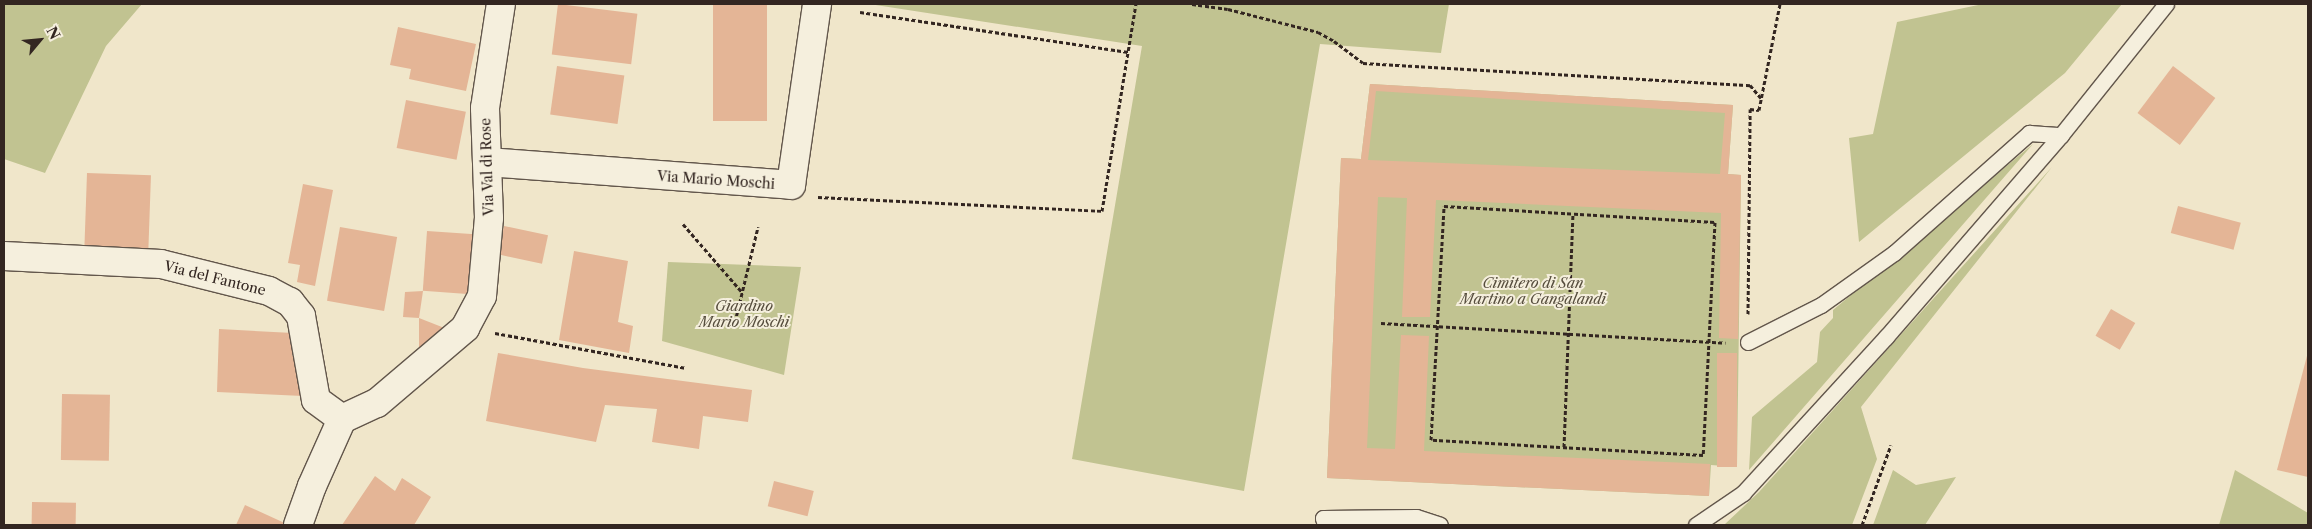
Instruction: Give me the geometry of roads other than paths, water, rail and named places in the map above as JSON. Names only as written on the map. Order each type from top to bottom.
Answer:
[{"type":"street","name":"Via Val di Rose","points":[[342,419],[376,402],[465,328],[482,296],[489,218],[485,108],[501,4]]},
{"type":"street","name":"Via Mario Moschi","points":[[488,162],[800,191],[817,4]]},
{"type":"street","name":"Via del Fantone","points":[[4,256],[161,264],[269,291],[290,302],[301,316],[316,400],[342,419]]},
{"type":"street","points":[[298,525],[312,486],[342,419]]},
{"type":"lane","points":[[1696,525],[1743,493],[1886,336],[2061,135],[2166,4]]},
{"type":"lane","points":[[1748,342],[1821,305],[1894,253],[2029,133],[2061,135]]},
{"type":"lane","points":[[1325,525],[1323,518],[1385,521],[1416,517],[1440,525]]},
{"type":"park label","name":"Cimitero di San Martino a Gangalandi","points":[[1533,292]]},
{"type":"park label","name":"Giardino Mario Moschi","points":[[744,314]]}]
